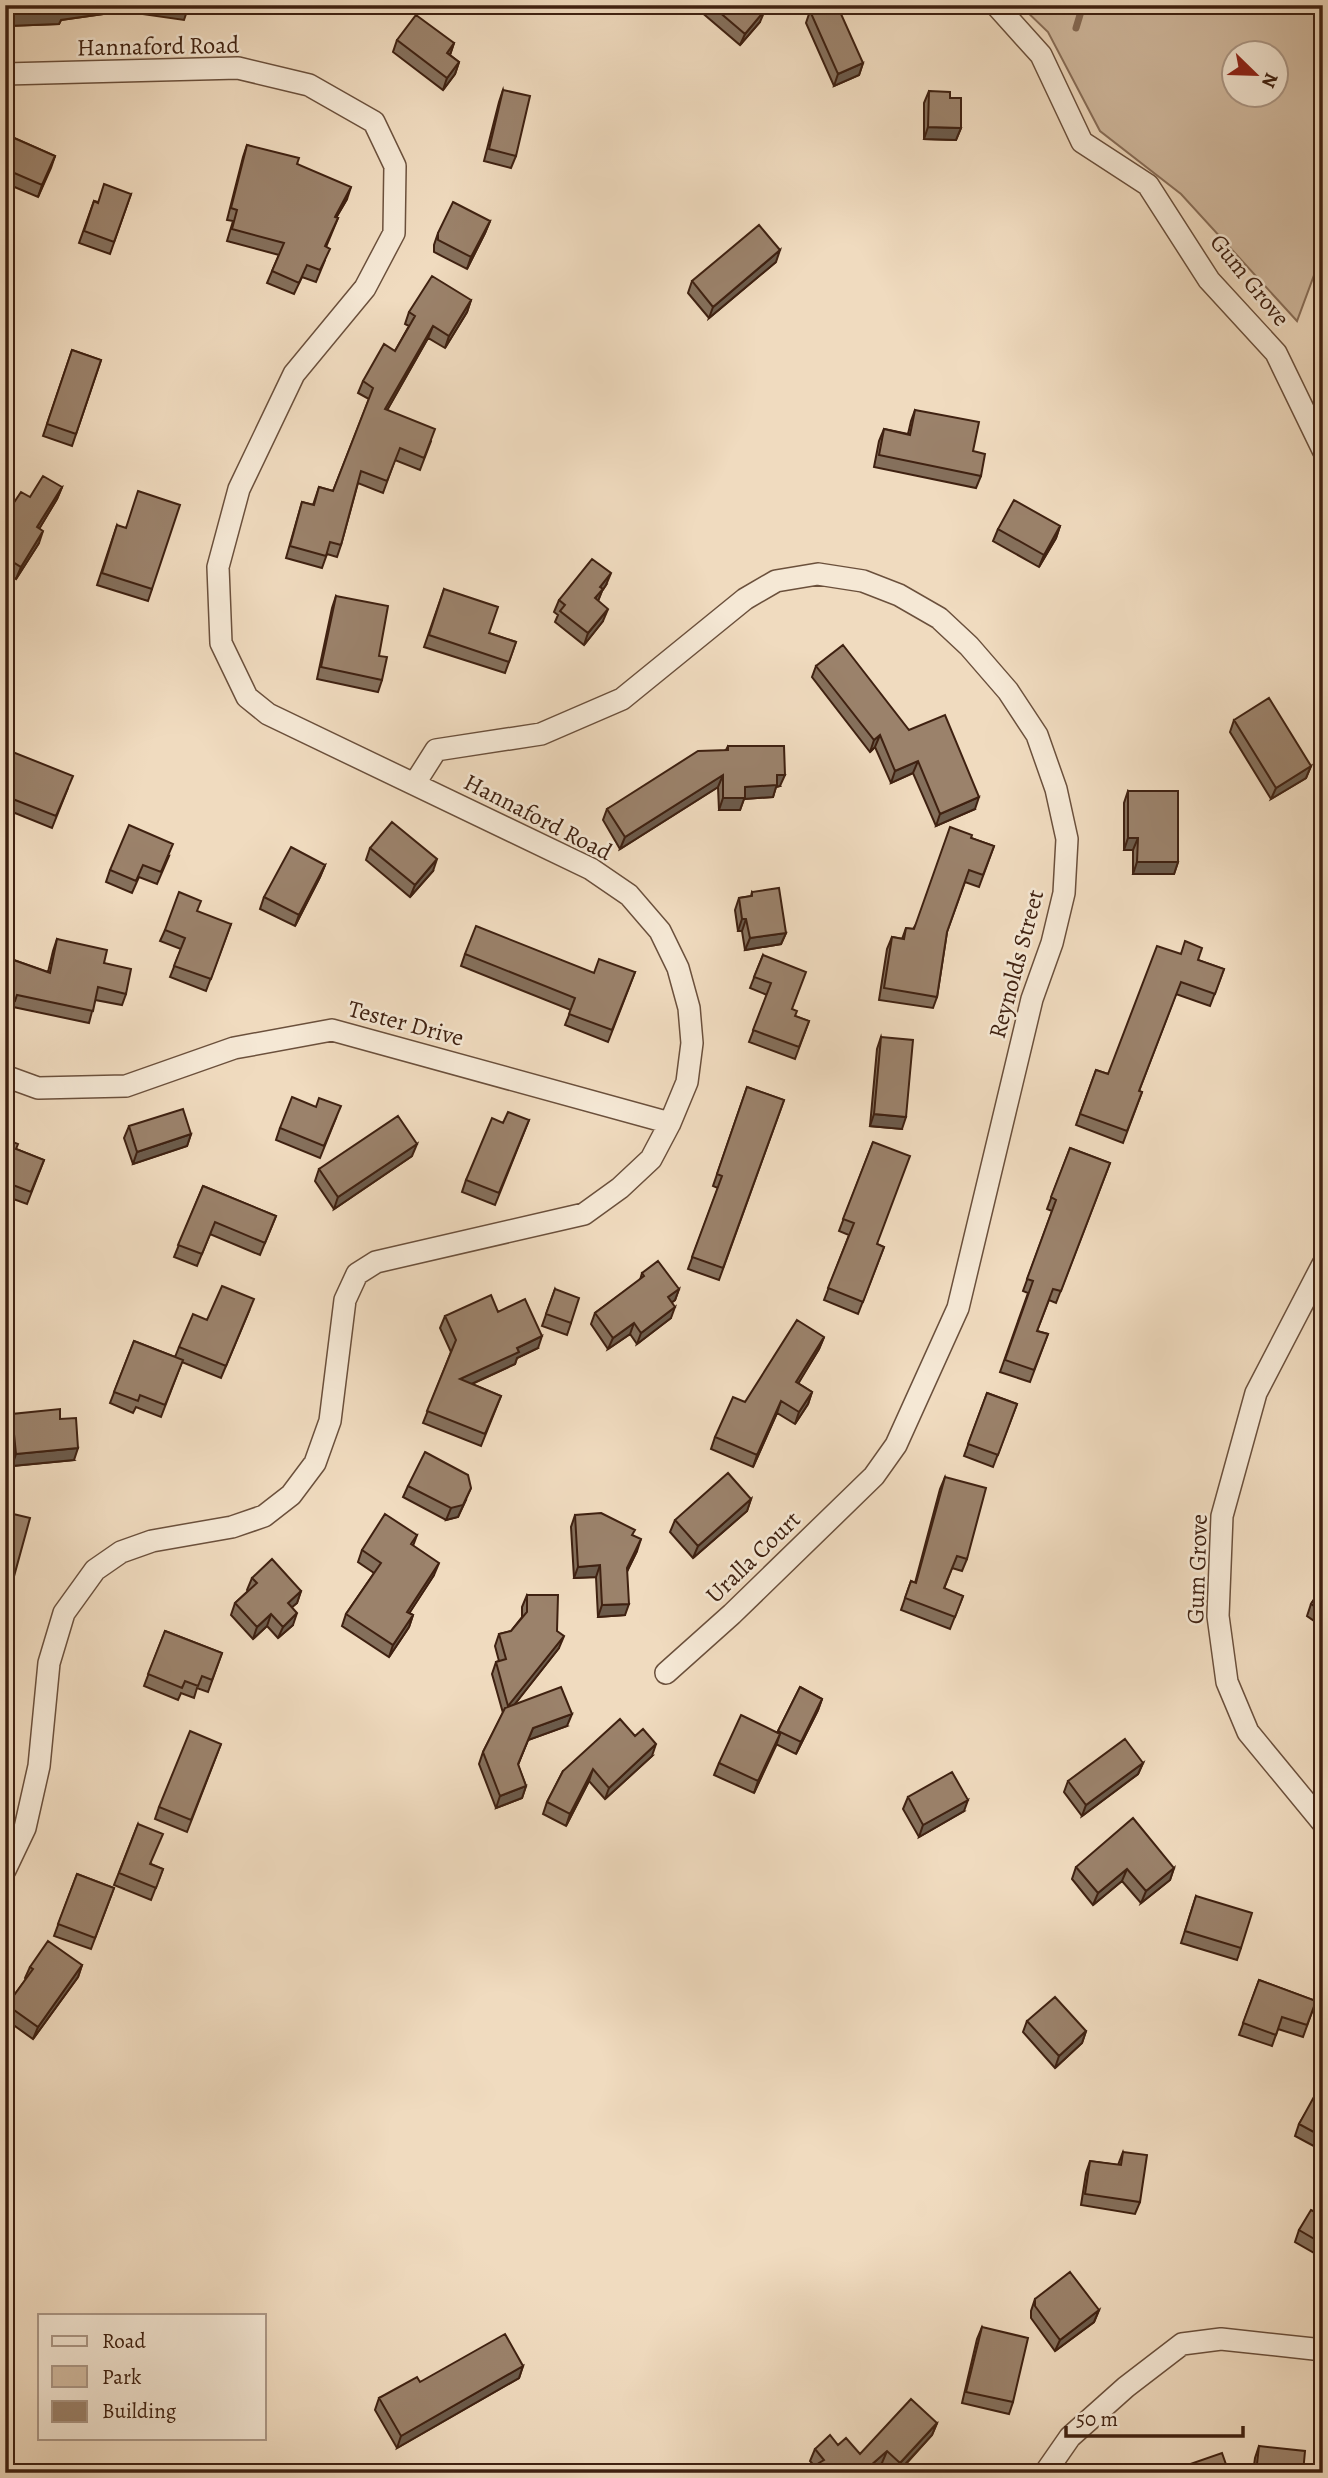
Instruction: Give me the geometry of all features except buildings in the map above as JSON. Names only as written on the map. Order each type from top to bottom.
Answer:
[{"type":"street","name":"Gum Grove","points":[[996,5],[1041,55],[1082,142],[1148,185],[1209,280],[1276,353],[1323,450]]},
{"type":"street","name":"Hannaford Road","points":[[5,74],[238,68],[309,85],[374,121],[395,166],[394,233],[365,288],[294,374],[239,489],[218,567],[221,643],[247,696],[268,715],[591,869],[629,895],[660,931],[678,968],[689,1008],[692,1043],[687,1082],[651,1159],[620,1188],[583,1214],[376,1262],[358,1274],[345,1300],[330,1421],[315,1463],[291,1495],[264,1517],[232,1527],[152,1541],[121,1552],[95,1570],[64,1613],[49,1663],[39,1766],[25,1828],[5,1870]]},
{"type":"street","name":"Reynolds Street","points":[[415,783],[436,750],[541,734],[622,699],[745,599],[776,581],[818,574],[863,581],[899,595],[939,618],[969,646],[1008,691],[1037,735],[1056,789],[1067,839],[1064,893],[1052,943],[1032,999],[958,1308],[896,1445],[874,1476]]},
{"type":"street","name":"Tester Drive","points":[[5,1076],[38,1088],[126,1086],[234,1048],[332,1030],[670,1123]]},
{"type":"street","name":"Gum Grove","points":[[1323,1264],[1256,1393],[1222,1516],[1218,1616],[1227,1682],[1248,1732],[1323,1823]]},
{"type":"street","name":"Uralla Court","points":[[666,1673],[733,1614],[874,1476]]},
{"type":"street","points":[[1045,2473],[1070,2437],[1126,2387],[1182,2344],[1221,2339],[1323,2350]]},
{"type":"green space","points":[[1020,5],[1323,5],[1323,251],[1297,321],[1181,194],[1100,131],[1048,32]]},
{"type":"waterway","points":[[1076,28],[1083,5]]}]
